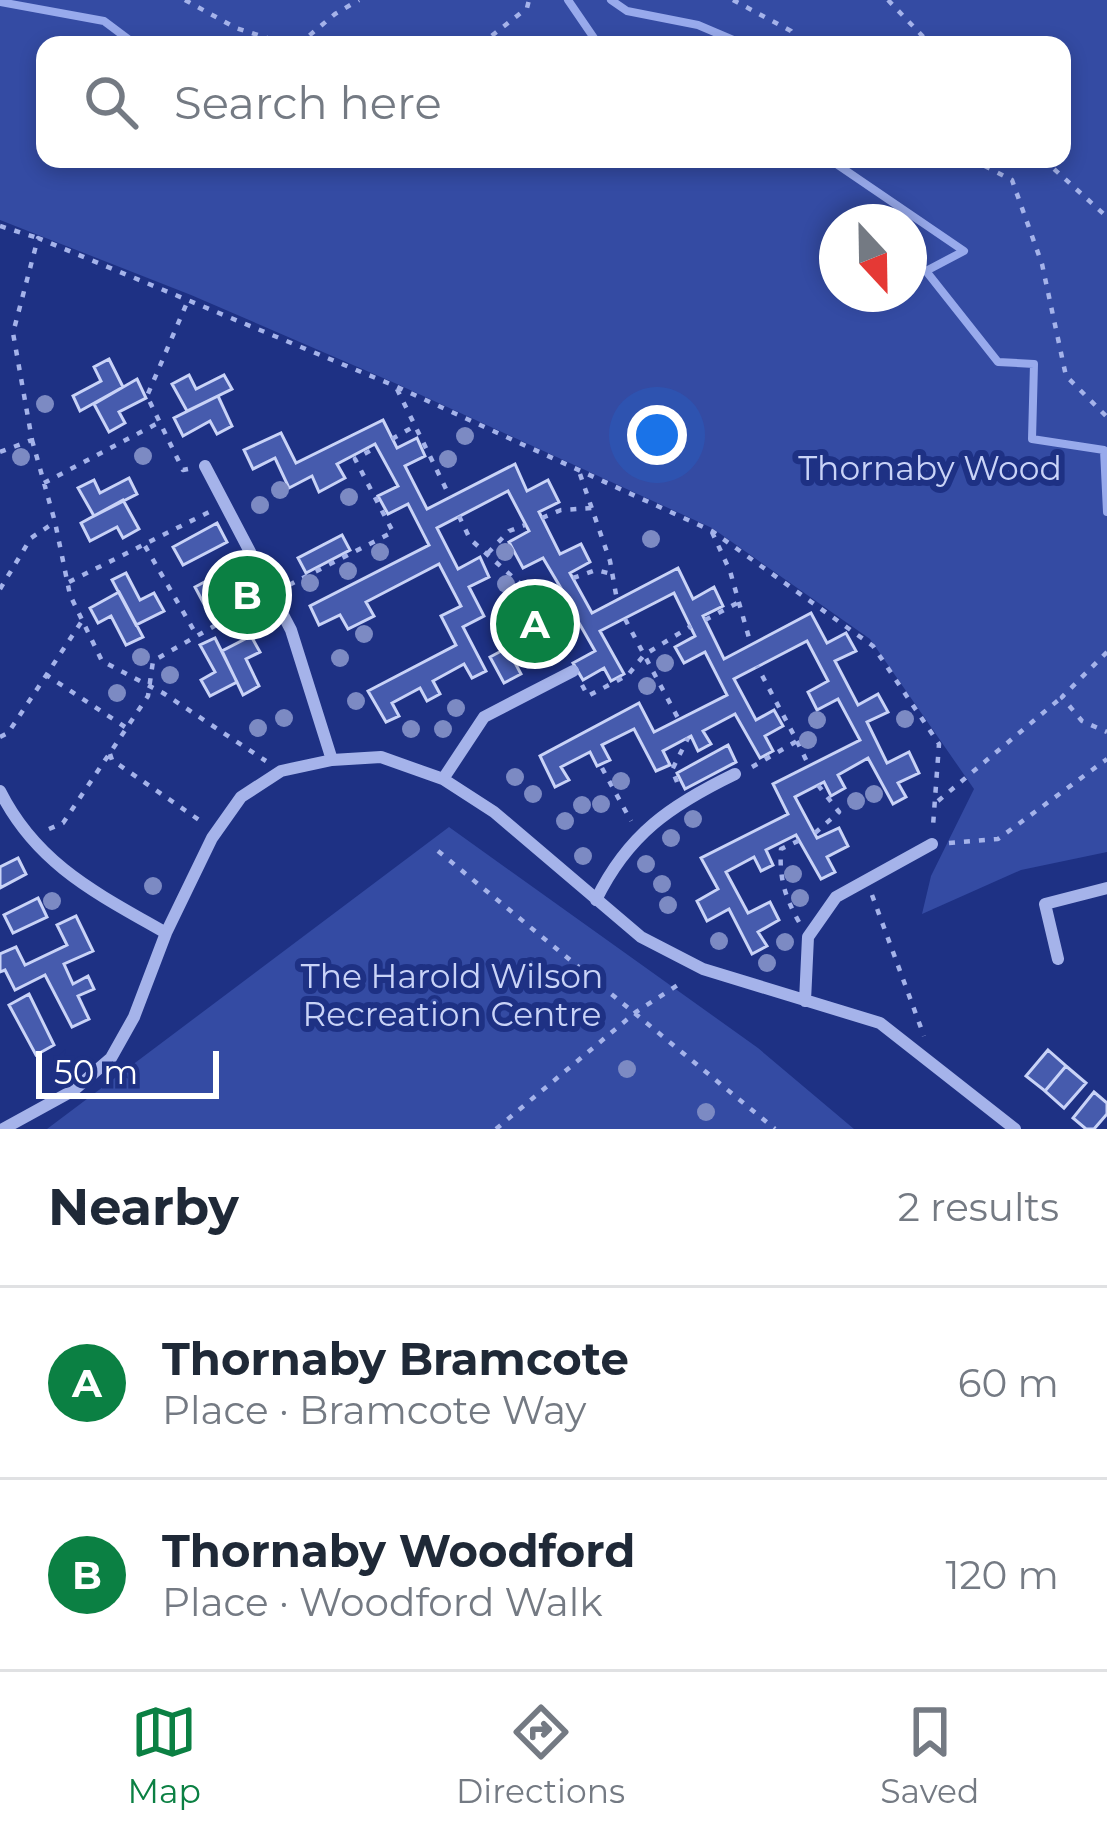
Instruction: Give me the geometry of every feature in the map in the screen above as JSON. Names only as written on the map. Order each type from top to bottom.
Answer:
[{"type":"street","points":[[205,466],[292,630],[332,760]]},
{"type":"street","points":[[443,779],[484,717],[573,670]]},
{"type":"street","points":[[3,1129],[74,1090],[111,1058],[216,832],[241,797],[280,771],[332,760],[381,758],[443,779],[494,812],[641,937],[703,969],[880,1024],[1016,1129]]},
{"type":"street","points":[[596,900],[611,869],[656,818],[735,773]]},
{"type":"street","points":[[0,791],[14,818],[71,879],[166,933]]},
{"type":"street","points":[[805,1001],[808,937],[836,897],[932,844]]},
{"type":"street","points":[[1058,959],[1045,904],[1107,888]]},
{"type":"path","points":[[185,0],[261,36]]},
{"type":"path","points":[[308,36],[359,0]]},
{"type":"path","points":[[491,36],[530,0]]},
{"type":"path","points":[[733,0],[795,36]]},
{"type":"path","points":[[888,0],[923,36]]},
{"type":"path","points":[[988,168],[1012,180],[1042,264],[1066,376],[1107,417]]},
{"type":"path","points":[[1053,168],[1107,217]]},
{"type":"path","points":[[0,226],[189,298],[395,386],[712,531],[873,646],[940,745],[932,844],[998,839],[1107,759]]},
{"type":"path","points":[[38,238],[13,333],[32,440],[56,522],[67,583],[82,621],[102,661],[148,685],[280,771]]},
{"type":"path","points":[[189,298],[147,396],[183,470],[205,466]]},
{"type":"path","points":[[395,386],[450,497]]},
{"type":"path","points":[[44,483],[160,422]]},
{"type":"path","points":[[392,439],[414,426]]},
{"type":"path","points":[[0,452],[32,440]]},
{"type":"path","points":[[30,836],[63,823],[148,696],[153,661],[393,532],[355,459],[376,447]]},
{"type":"path","points":[[576,469],[582,476],[617,600]]},
{"type":"path","points":[[67,583],[224,503]]},
{"type":"path","points":[[542,518],[561,510],[592,508]]},
{"type":"path","points":[[459,516],[470,539],[534,596],[588,696],[628,675],[644,655],[691,626]]},
{"type":"path","points":[[0,589],[31,538],[56,522]]},
{"type":"path","points":[[487,554],[509,531],[525,524]]},
{"type":"path","points":[[712,531],[741,601],[751,645]]},
{"type":"path","points":[[145,546],[196,634]]},
{"type":"path","points":[[573,578],[596,570],[612,574]]},
{"type":"path","points":[[511,625],[534,596],[559,586]]},
{"type":"path","points":[[705,620],[741,601]]},
{"type":"path","points":[[625,619],[679,720]]},
{"type":"path","points":[[0,736],[8,733],[82,621]]},
{"type":"path","points":[[935,804],[1062,697],[1107,652]]},
{"type":"path","points":[[757,666],[809,766]]},
{"type":"path","points":[[45,674],[128,728]]},
{"type":"path","points":[[1062,697],[1082,721],[1107,732]]},
{"type":"path","points":[[685,798],[672,770],[688,738]]},
{"type":"path","points":[[735,773],[797,741]]},
{"type":"path","points":[[110,754],[112,760],[216,832]]},
{"type":"path","points":[[602,768],[640,837]]},
{"type":"path","points":[[815,833],[838,812],[818,785]]},
{"type":"path","points":[[800,840],[781,849],[782,887],[808,937]]},
{"type":"path","points":[[439,850],[775,1129]]},
{"type":"path","points":[[866,880],[935,1064]]},
{"type":"path","points":[[496,1129],[636,1012],[703,969]]},
{"type":"path","points":[[534,1097],[542,1105]]},
{"type":"green space","name":"Thornaby Wood","points":[[0,0],[1107,0],[1107,852],[1021,870],[922,914],[931,876],[974,789],[870,639],[712,528],[191,295],[0,220]]},
{"type":"green space","name":"The Harold Wilson Recreation Centre","points":[[449,827],[758,1048],[854,1129],[47,1129]]},
{"type":"building","points":[[109,359],[123,387],[80,411],[73,396],[101,381],[94,367]]},
{"type":"building","points":[[189,375],[196,389],[224,375],[232,389],[187,411],[172,384]]},
{"type":"building","points":[[137,379],[146,398],[119,412],[125,423],[109,432],[94,404]]},
{"type":"building","points":[[218,396],[232,426],[217,434],[210,421],[183,436],[174,418]]},
{"type":"building","points":[[383,420],[397,448],[417,438],[425,456],[405,466],[427,509],[515,464],[527,491],[548,480],[559,502],[539,512],[560,554],[581,544],[590,562],[570,573],[592,613],[678,568],[693,599],[714,587],[723,606],[703,616],[724,659],[811,613],[827,643],[846,633],[856,651],[835,661],[858,705],[878,694],[888,712],[867,722],[887,763],[909,752],[919,773],[898,783],[906,797],[893,804],[868,758],[838,775],[845,788],[831,796],[824,782],[795,797],[817,838],[839,828],[848,846],[827,857],[835,872],[821,879],[796,835],[766,850],[773,865],[761,871],[754,857],[726,872],[748,913],[770,902],[779,920],[758,932],[767,946],[752,954],[729,909],[707,921],[697,901],[718,889],[701,858],[788,814],[773,784],[860,740],[838,699],[817,710],[808,692],[828,681],[807,641],[734,679],[756,720],[774,710],[783,726],[765,736],[773,751],[760,758],[735,714],[703,731],[711,744],[698,751],[691,736],[663,751],[670,765],[656,771],[634,729],[602,745],[610,760],[597,766],[590,752],[561,767],[569,780],[555,787],[540,756],[639,703],[654,732],[727,695],[705,652],[684,663],[675,647],[695,636],[674,593],[600,631],[624,674],[611,681],[604,668],[583,680],[573,663],[595,651],[571,609],[551,620],[541,602],[562,590],[543,558],[523,568],[509,542],[529,531],[508,491],[437,528],[458,569],[480,557],[489,577],[469,587],[484,616],[463,627],[486,671],[472,678],[464,664],[433,681],[440,694],[427,701],[420,688],[392,703],[399,716],[386,722],[368,691],[456,645],[441,616],[461,606],[439,564],[366,602],[374,616],[348,629],[340,615],[319,625],[310,606],[429,545],[408,504],[388,514],[378,496],[398,486],[375,444],[337,464],[345,478],[319,492],[312,476],[289,488],[275,458],[253,469],[244,450],[281,433],[296,463]]},
{"type":"building","points":[[129,478],[137,494],[94,516],[78,488],[94,480],[100,493]]},
{"type":"building","points":[[123,500],[139,529],[123,538],[117,527],[90,541],[81,523]]},
{"type":"building","points":[[217,523],[227,542],[183,565],[173,547]]},
{"type":"building","points":[[342,535],[350,550],[306,573],[298,558]]},
{"type":"building","points":[[238,564],[248,582],[204,604],[195,587]]},
{"type":"building","points":[[126,573],[140,600],[154,593],[164,611],[136,625],[112,580]]},
{"type":"building","points":[[249,586],[255,599],[245,604],[238,591]]},
{"type":"building","points":[[119,592],[143,637],[126,645],[111,616],[98,623],[90,608]]},
{"type":"building","points":[[538,614],[546,628],[531,635],[524,621]]},
{"type":"building","points":[[546,628],[560,654],[545,662],[531,635]]},
{"type":"building","points":[[251,636],[260,652],[246,659],[259,686],[243,695],[222,651]]},
{"type":"building","points":[[215,638],[237,682],[210,696],[201,680],[215,672],[200,645]]},
{"type":"building","points":[[507,648],[521,674],[504,683],[490,657]]},
{"type":"building","points":[[728,745],[736,762],[685,789],[677,773]]},
{"type":"building","points":[[18,858],[26,874],[0,888],[0,867]]},
{"type":"building","points":[[38,898],[47,917],[13,933],[4,915]]},
{"type":"building","points":[[76,916],[93,951],[64,964],[73,984],[88,976],[94,989],[78,996],[89,1019],[72,1027],[45,975],[15,990],[5,970],[0,972],[0,954],[16,947],[25,965],[67,945],[57,925]]},
{"type":"building","points":[[29,994],[54,1045],[36,1055],[9,1005]]},
{"type":"building","points":[[1048,1050],[1066,1066],[1045,1091],[1026,1076]]},
{"type":"building","points":[[1066,1066],[1086,1083],[1064,1108],[1045,1091]]},
{"type":"building","points":[[1094,1092],[1107,1103],[1107,1114],[1094,1129],[1086,1129],[1073,1118]]},
{"type":"waterway","points":[[568,0],[593,36]]},
{"type":"waterway","points":[[611,0],[627,11],[698,25],[724,36]]},
{"type":"waterway","points":[[0,2],[104,21],[124,36]]},
{"type":"waterway","points":[[842,168],[964,251],[926,271],[998,362],[1034,364],[1032,439],[1104,450],[1107,512]]},
{"type":"place","name":"Thornaby Woodford","points":[[247,595]]},
{"type":"place","name":"Thornaby Bramcote","points":[[535,624]]}]
